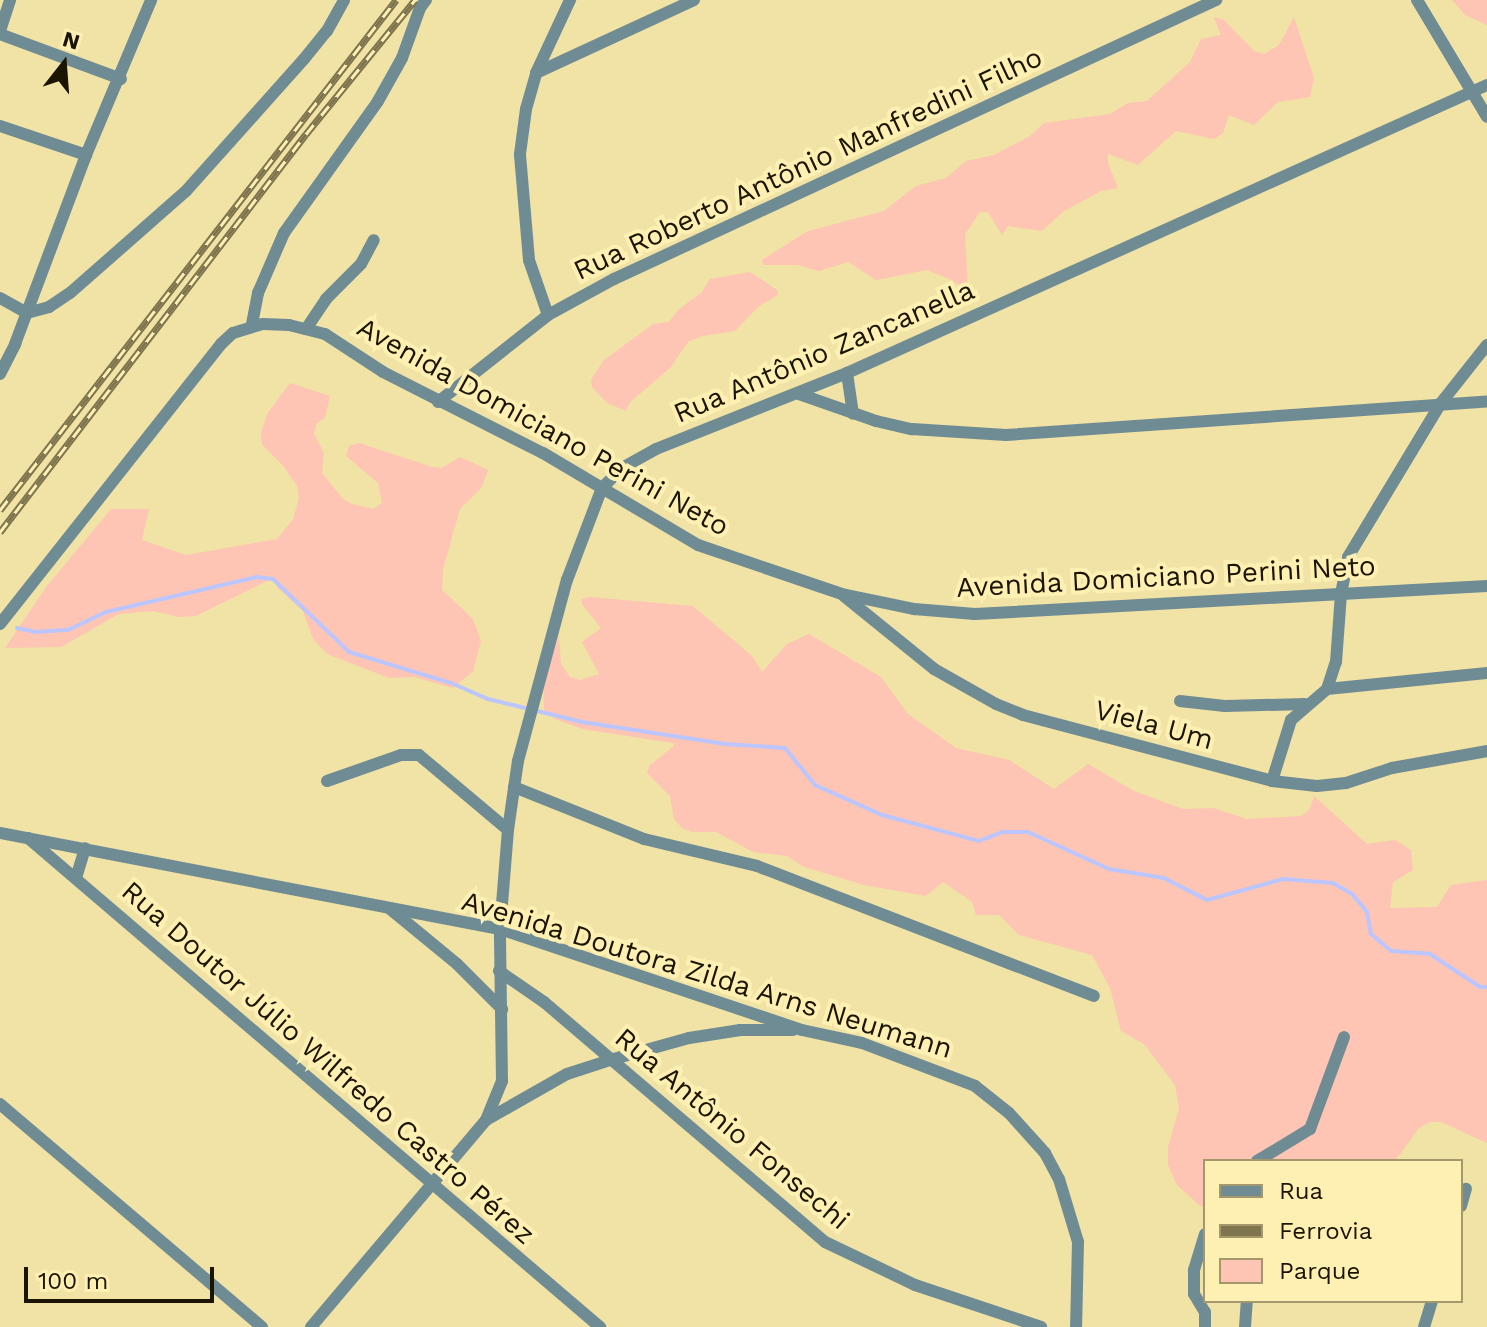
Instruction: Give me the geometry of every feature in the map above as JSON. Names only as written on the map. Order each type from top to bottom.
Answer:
[{"type":"street","points":[[10,0],[0,32],[121,79]]},
{"type":"street","points":[[0,374],[27,313],[86,155],[121,79],[150,0]]},
{"type":"street","points":[[0,298],[27,313],[49,307],[70,293],[186,191],[304,59],[327,31],[344,0]]},
{"type":"street","points":[[0,624],[207,360],[233,333],[252,324],[258,293],[284,233],[378,101],[402,58],[420,8],[426,0]]},
{"type":"street","points":[[548,315],[529,260],[520,154],[526,109],[536,73],[570,0]]},
{"type":"street","points":[[536,73],[694,0]]},
{"type":"street","name":"Rua Roberto Antônio Manfredini Filho","points":[[438,402],[548,315],[696,240],[1216,0]]},
{"type":"street","points":[[1417,0],[1487,117]]},
{"type":"street","name":"Rua Antônio Zancanella","points":[[486,1120],[502,1081],[500,929],[514,787],[534,694],[567,580],[602,488],[622,468],[656,449],[847,373],[1487,85]]},
{"type":"street","points":[[0,126],[86,155]]},
{"type":"street","points":[[306,329],[326,299],[361,264],[374,240]]},
{"type":"street","name":"Avenida Domiciano Perini Neto","points":[[252,324],[289,325],[325,334],[438,402],[543,453],[698,545],[842,594],[914,609],[975,614],[1487,586]]},
{"type":"street","points":[[1327,689],[1340,641],[1341,594],[1348,557],[1441,403],[1487,345]]},
{"type":"street","points":[[847,373],[853,414]]},
{"type":"street","points":[[799,394],[853,414],[912,429],[1006,435],[1487,401]]},
{"type":"street","name":"Viela Um","points":[[842,594],[934,669],[996,704],[1023,715],[1272,781],[1317,786],[1346,783],[1392,768],[1487,751]]},
{"type":"street","points":[[1272,781],[1284,735],[1305,704],[1327,689],[1487,673]]},
{"type":"street","points":[[1180,701],[1225,706],[1305,704]]},
{"type":"street","points":[[327,781],[401,755],[419,755],[508,830]]},
{"type":"street","points":[[514,787],[644,839],[757,866],[1094,996]]},
{"type":"street","name":"Avenida Doutora Zilda Arns Neumann","points":[[0,833],[500,929],[802,1030],[862,1043],[936,1068],[975,1086],[1009,1113],[1045,1153],[1059,1179],[1074,1223],[1080,1285],[1076,1327]]},
{"type":"street","name":"Rua Doutor Júlio Wilfredo Castro Pérez","points":[[25,836],[600,1327]]},
{"type":"street","points":[[76,878],[85,848]]},
{"type":"street","name":"Avenida Doutora Zilda Arns Neumann","points":[[387,906],[457,964],[502,1009]]},
{"type":"street","name":"Rua Antônio Fonsechi","points":[[499,971],[544,1002],[825,1242],[915,1285],[1041,1327]]},
{"type":"street","points":[[311,1327],[430,1182],[486,1120],[567,1074],[610,1060],[689,1038],[740,1030],[802,1030]]},
{"type":"street","points":[[1260,1159],[1310,1129],[1344,1037]]},
{"type":"street","points":[[0,1104],[262,1327]]},
{"type":"street","points":[[1463,1199],[1466,1189]]},
{"type":"street","points":[[1203,1241],[1194,1270],[1194,1294],[1205,1312],[1205,1327]]},
{"type":"street","points":[[1245,1327],[1247,1303]]},
{"type":"street","points":[[1424,1327],[1431,1303]]},
{"type":"green space","points":[[1452,0],[1487,0],[1487,25],[1465,15]]},
{"type":"green space","points":[[1214,17],[1224,20],[1254,51],[1264,54],[1279,45],[1294,17],[1314,78],[1310,97],[1278,102],[1254,125],[1229,115],[1223,133],[1214,139],[1176,131],[1138,165],[1108,154],[1108,163],[1118,188],[1101,191],[1064,211],[1042,231],[1008,226],[1002,235],[988,212],[980,212],[965,234],[968,292],[952,280],[927,270],[876,280],[848,262],[819,271],[798,265],[763,265],[762,260],[808,231],[884,211],[916,186],[946,178],[966,161],[994,155],[1030,136],[1044,123],[1110,114],[1128,103],[1147,101],[1190,62],[1201,39],[1221,35]]},
{"type":"green space","points":[[750,272],[777,290],[778,295],[759,306],[735,331],[702,336],[688,342],[670,368],[630,402],[626,411],[607,403],[592,387],[591,380],[603,361],[653,324],[669,322],[678,310],[702,292],[710,279]]},
{"type":"green space","points":[[290,383],[330,396],[325,418],[317,423],[314,433],[324,453],[322,473],[343,499],[352,504],[373,509],[382,503],[378,483],[346,456],[349,446],[359,443],[432,467],[442,468],[460,457],[488,470],[482,487],[460,509],[443,569],[442,590],[473,619],[481,641],[473,671],[453,688],[414,677],[389,678],[327,654],[313,639],[303,611],[278,588],[273,578],[196,616],[179,617],[153,611],[119,614],[61,647],[5,648],[47,586],[111,509],[149,509],[142,540],[186,555],[277,539],[293,519],[299,498],[297,486],[284,467],[262,444],[261,433],[267,414]]},
{"type":"green space","points":[[589,597],[693,606],[752,656],[762,672],[787,644],[809,634],[881,677],[908,714],[956,748],[1009,760],[1054,789],[1088,764],[1134,791],[1183,809],[1213,808],[1247,819],[1301,816],[1309,810],[1314,796],[1367,844],[1395,840],[1411,850],[1413,870],[1393,882],[1390,908],[1437,907],[1451,885],[1487,880],[1487,1143],[1441,1122],[1430,1122],[1419,1128],[1396,1159],[1203,1159],[1203,1207],[1199,1205],[1177,1185],[1168,1165],[1168,1147],[1179,1109],[1175,1085],[1144,1044],[1121,1031],[1110,988],[1092,955],[1019,935],[999,915],[976,915],[972,902],[943,882],[926,896],[864,885],[804,867],[787,856],[753,852],[716,832],[692,832],[682,828],[674,819],[670,796],[647,773],[650,765],[674,746],[673,743],[582,729],[555,719],[544,710],[543,679],[559,637],[561,664],[570,677],[580,680],[599,674],[582,642],[601,628],[581,599]]},
{"type":"waterway","points":[[17,628],[36,632],[68,630],[106,612],[256,577],[273,579],[349,652],[451,683],[488,699],[582,722],[725,744],[785,748],[815,785],[882,815],[979,841],[1003,832],[1028,832],[1109,869],[1164,878],[1207,900],[1283,879],[1333,883],[1352,894],[1367,912],[1371,934],[1391,951],[1430,954],[1480,987],[1487,987]]},
{"type":"railway","points":[[0,510],[396,0]]},
{"type":"railway","points":[[0,532],[306,134],[415,0]]}]
